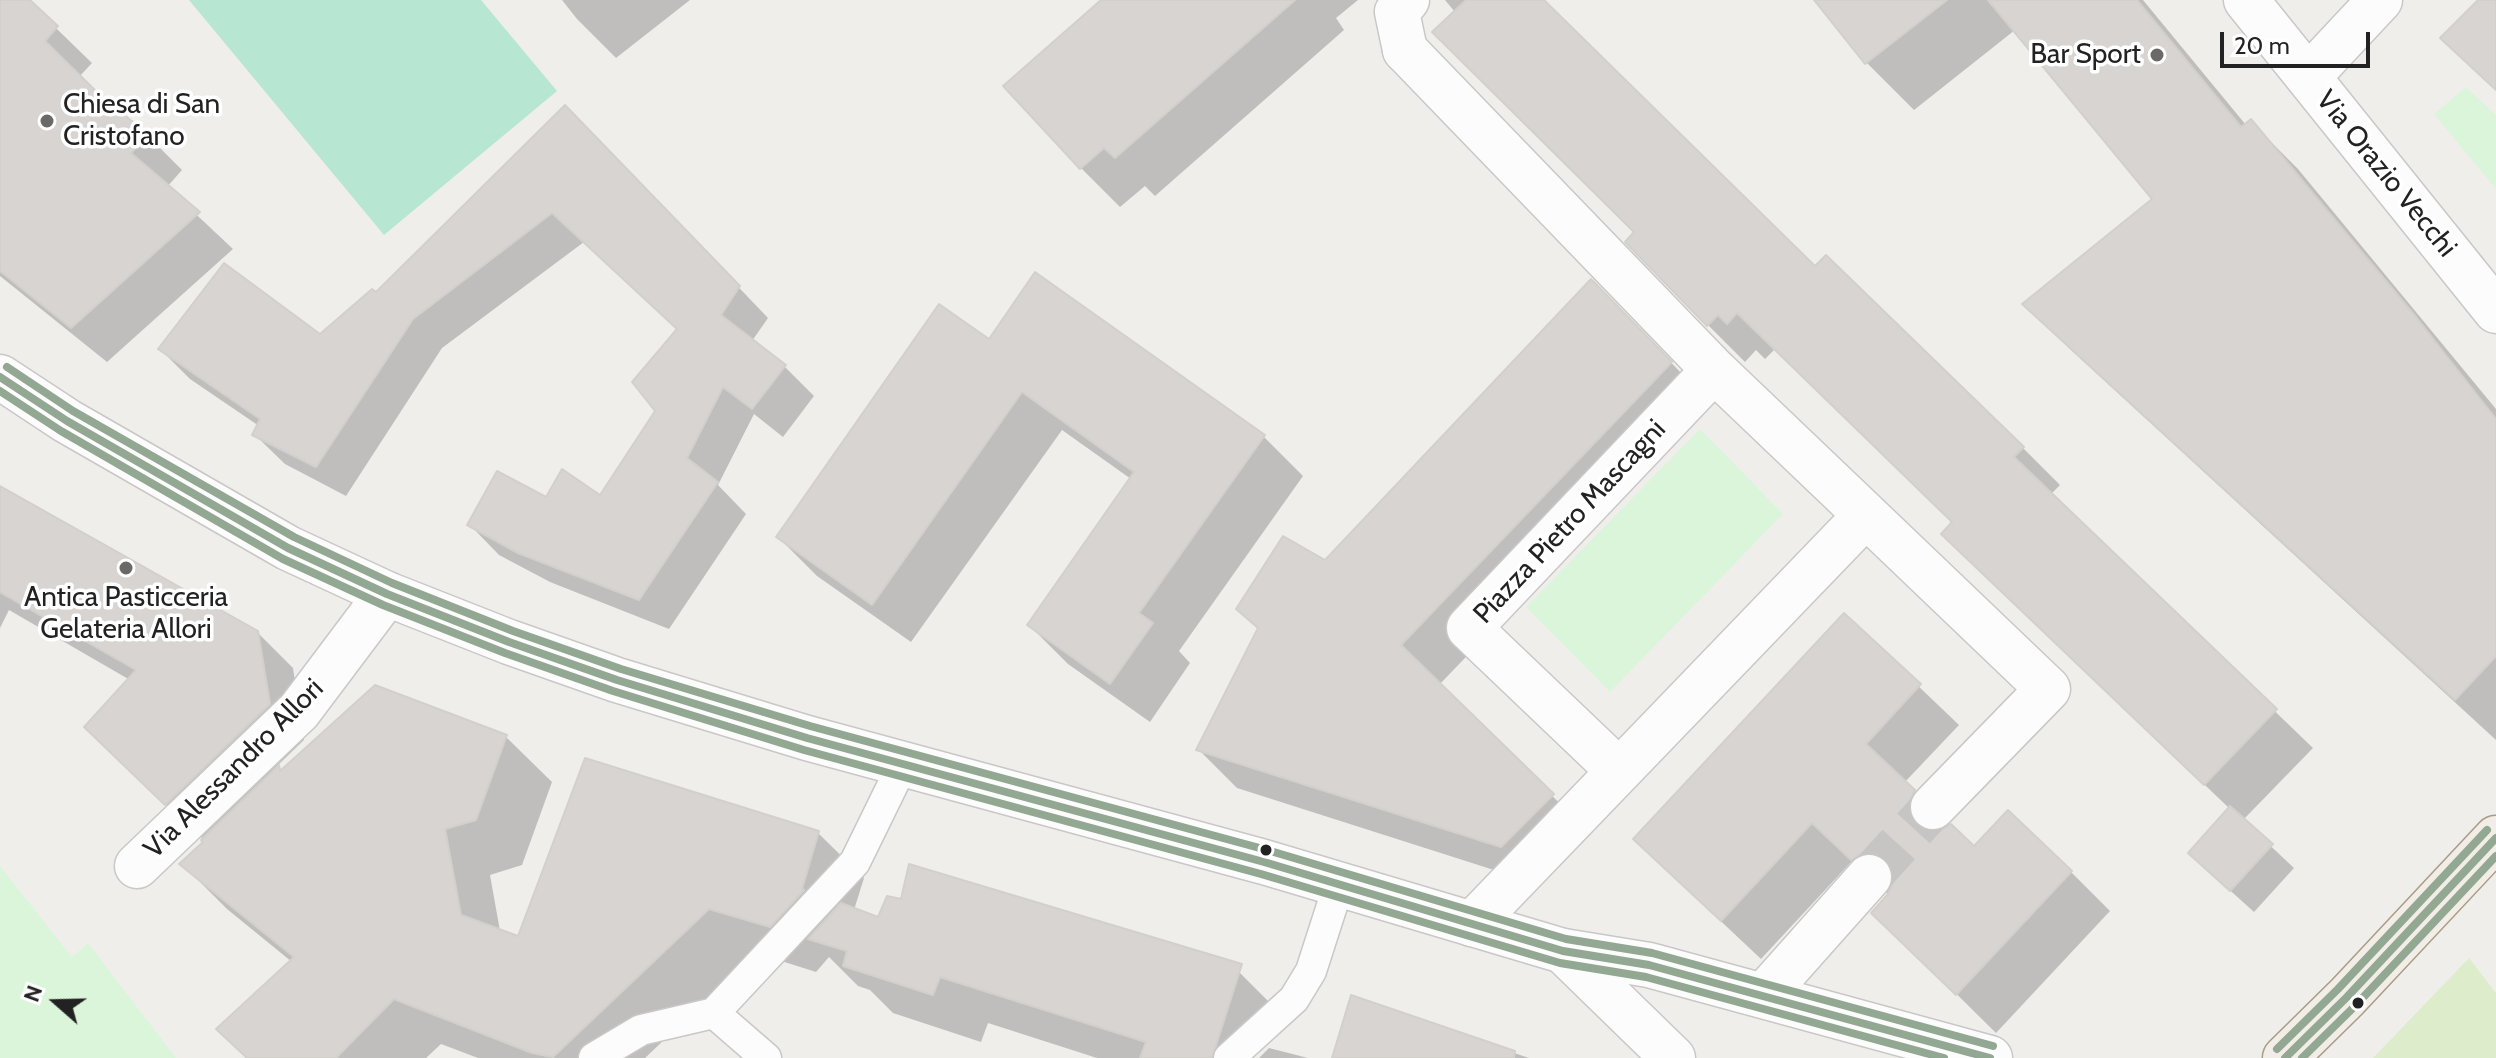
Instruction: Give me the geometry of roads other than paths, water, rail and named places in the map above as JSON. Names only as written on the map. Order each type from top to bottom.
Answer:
[{"type":"main road","points":[[2285,1058],[2347,997],[2496,838]]},
{"type":"street","points":[[1407,0],[1397,12],[1405,50],[1714,370],[2048,689],[1933,807]]},
{"type":"street","name":"Via Orazio Vecchi","points":[[2246,0],[2496,311]]},
{"type":"street","points":[[2308,77],[2380,0]]},
{"type":"street","name":"Piazza Pietro Mascagni","points":[[1619,771],[1469,628],[1714,370]]},
{"type":"street","points":[[0,377],[67,421],[275,541],[387,594],[617,680],[807,738],[1339,884],[1563,951],[1649,965],[1990,1058]]},
{"type":"street","points":[[1472,924],[1866,515]]},
{"type":"street","name":"Via Alessandro Allori","points":[[137,866],[299,711],[387,594]]},
{"type":"street","points":[[1764,995],[1869,877]]},
{"type":"street","points":[[1563,951],[1673,1058]]},
{"type":"lane","points":[[595,1058],[641,1030],[714,1013],[855,862],[903,764]]},
{"type":"lane","points":[[1229,1058],[1294,999],[1311,971],[1339,884]]},
{"type":"lane","points":[[714,1013],[766,1058]]},
{"type":"tunnel","points":[[1869,877],[1933,807]]},
{"type":"place","name":"Bar Sport","points":[[2157,55]]},
{"type":"place","name":"Chiesa di San Cristofano","points":[[47,121]]},
{"type":"place","name":"Antica Pasticceria Gelateria Allori","points":[[126,568]]}]
